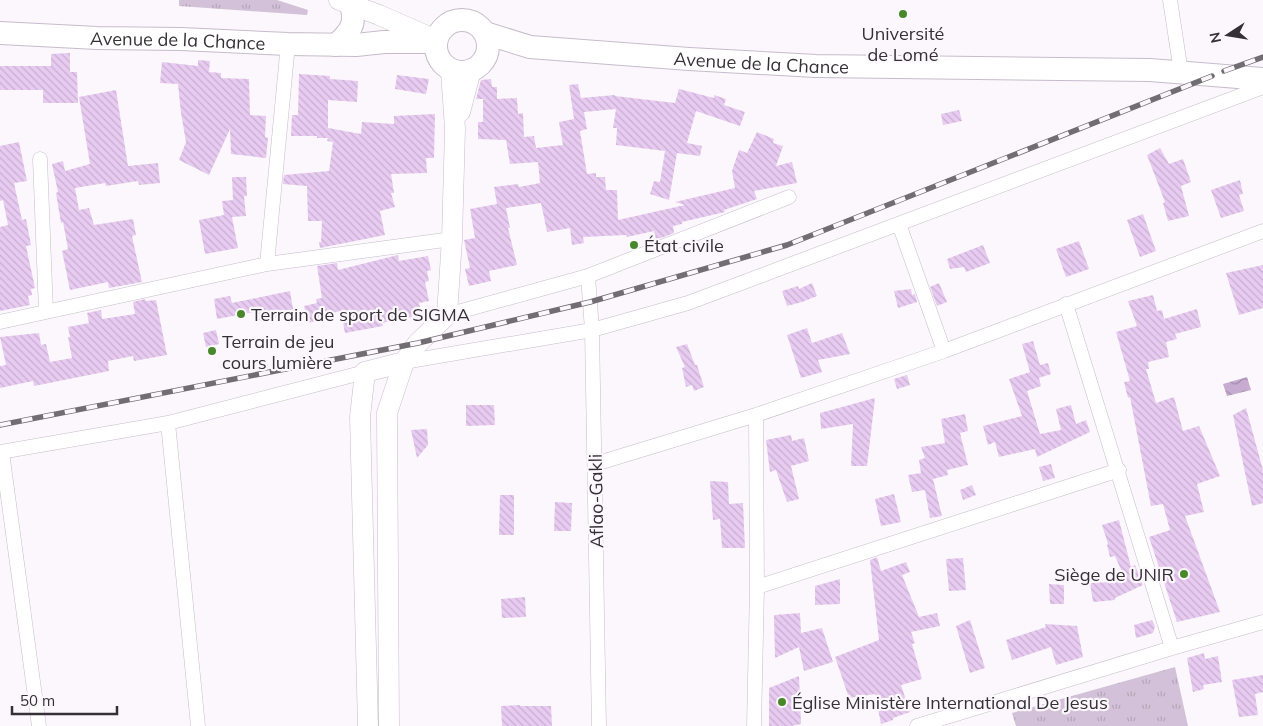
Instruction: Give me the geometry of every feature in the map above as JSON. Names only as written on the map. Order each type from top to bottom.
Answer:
[{"type":"main road","points":[[345,2],[354,12],[353,24],[346,45]]},
{"type":"main road","name":"Avenue de la Chance","points":[[451,53],[453,20],[465,19],[477,24],[485,33],[530,47],[689,59],[816,66],[1150,70],[1263,79]]},
{"type":"main road","name":"Avenue de la Chance","points":[[0,33],[288,44],[346,45],[384,42],[451,53],[492,55],[530,47]]},
{"type":"main road","points":[[451,53],[488,52],[485,33]]},
{"type":"street","points":[[1170,0],[1181,72]]},
{"type":"street","points":[[345,2],[379,14],[451,53],[455,129],[452,239],[447,315]]},
{"type":"street","points":[[267,264],[288,44]]},
{"type":"street","points":[[38,726],[1,452],[168,423],[404,362],[592,330],[688,303],[1263,87]]},
{"type":"street","points":[[40,159],[46,312]]},
{"type":"street","points":[[389,726],[387,412],[404,362],[418,343],[447,315],[588,276],[789,198]]},
{"type":"street","points":[[899,224],[944,351]]},
{"type":"street","points":[[595,464],[756,415],[944,351],[1263,231]]},
{"type":"street","points":[[0,322],[267,264],[452,239]]},
{"type":"street","name":"Aflao-Gakli","points":[[588,276],[592,330],[599,726]]},
{"type":"street","points":[[1066,304],[1172,648]]},
{"type":"street","points":[[364,372],[360,417],[368,726]]},
{"type":"street","points":[[754,726],[757,587],[756,415]]},
{"type":"street","points":[[168,423],[198,726]]},
{"type":"street","points":[[757,587],[1118,470]]},
{"type":"street","points":[[917,726],[952,720],[1172,648],[1263,622]]},
{"type":"green space","points":[[179,0],[277,0],[308,10],[307,15],[179,6]]},
{"type":"green space","points":[[1175,667],[1188,726],[1016,726],[1012,713]]},
{"type":"water","points":[[1247,377],[1251,390],[1227,396],[1223,384]]},
{"type":"building","points":[[70,53],[70,72],[77,72],[78,103],[43,103],[43,90],[0,90],[0,66],[51,66],[51,54]]},
{"type":"building","points":[[198,60],[210,61],[209,72],[221,73],[221,78],[249,79],[250,115],[266,116],[265,137],[268,138],[266,158],[231,154],[230,129],[209,175],[179,160],[186,142],[178,84],[160,83],[162,62],[198,66]]},
{"type":"building","points":[[299,74],[330,76],[330,79],[358,81],[357,102],[328,100],[328,128],[361,134],[362,122],[394,124],[394,116],[435,114],[434,158],[426,158],[427,173],[391,174],[394,193],[391,193],[395,207],[380,211],[385,235],[320,248],[322,221],[308,221],[307,186],[283,184],[284,175],[329,171],[333,142],[327,141],[328,138],[317,138],[317,136],[291,136],[292,115],[298,115]]},
{"type":"building","points":[[397,75],[429,79],[426,94],[395,89]]},
{"type":"building","points":[[491,79],[492,87],[497,87],[497,99],[517,98],[518,114],[523,113],[524,137],[534,136],[536,148],[563,145],[559,122],[574,119],[569,85],[578,84],[581,98],[615,95],[675,103],[679,89],[714,98],[714,95],[726,99],[724,105],[745,112],[740,126],[696,111],[687,143],[702,146],[700,156],[677,153],[669,200],[650,194],[654,181],[660,182],[665,151],[616,145],[617,128],[613,128],[616,109],[584,112],[587,129],[580,131],[587,174],[596,173],[596,177],[605,177],[606,190],[617,190],[618,220],[685,205],[675,202],[735,188],[732,171],[739,150],[747,153],[757,132],[774,139],[773,143],[783,146],[776,166],[792,162],[797,183],[754,191],[757,199],[724,210],[725,212],[682,222],[682,224],[673,226],[674,233],[656,240],[654,231],[627,237],[626,235],[583,237],[584,243],[572,245],[570,228],[547,232],[541,203],[506,208],[510,228],[508,228],[517,265],[489,271],[491,281],[469,286],[465,269],[470,268],[464,240],[475,238],[470,209],[497,204],[494,187],[518,184],[519,187],[540,183],[538,162],[510,164],[506,140],[478,139],[478,122],[483,122],[483,99],[476,99],[481,80]]},
{"type":"building","points":[[116,90],[128,166],[158,163],[160,183],[139,185],[138,181],[106,186],[105,183],[75,188],[79,210],[89,208],[94,225],[133,219],[136,235],[132,236],[142,282],[109,288],[108,282],[70,290],[62,251],[68,249],[63,222],[61,223],[56,193],[58,192],[52,164],[63,161],[65,171],[90,164],[79,97]]},
{"type":"building","points":[[959,110],[962,121],[943,125],[941,114]]},
{"type":"building","points":[[19,142],[27,181],[14,183],[22,220],[26,219],[31,245],[26,246],[35,288],[31,289],[32,295],[28,296],[30,305],[0,311],[0,227],[8,225],[3,200],[0,201],[0,146]]},
{"type":"building","points":[[1160,148],[1169,164],[1183,159],[1191,182],[1181,186],[1189,216],[1168,221],[1163,203],[1165,202],[1147,155]]},
{"type":"building","points":[[232,177],[246,177],[247,196],[244,196],[246,216],[232,217],[238,248],[205,254],[199,220],[224,215],[222,201],[233,200]]},
{"type":"building","points":[[1240,180],[1243,194],[1239,195],[1244,211],[1221,218],[1211,190]]},
{"type":"building","points":[[1143,214],[1156,251],[1140,257],[1127,220]]},
{"type":"building","points":[[1079,241],[1089,269],[1066,277],[1056,249]]},
{"type":"building","points":[[983,245],[990,263],[966,272],[964,267],[950,269],[947,259]]},
{"type":"building","points":[[398,255],[399,261],[428,256],[431,270],[427,271],[429,281],[425,282],[429,301],[419,303],[422,315],[382,323],[383,326],[345,333],[341,311],[319,316],[320,320],[308,323],[304,306],[317,303],[316,299],[322,298],[317,266],[337,263],[338,270]]},
{"type":"building","points":[[1263,265],[1263,308],[1239,315],[1226,273]]},
{"type":"building","points":[[812,283],[817,296],[787,306],[782,291],[798,286],[799,289]]},
{"type":"building","points":[[939,283],[947,302],[937,306],[930,287]]},
{"type":"building","points":[[911,289],[912,295],[915,294],[917,302],[898,308],[894,291]]},
{"type":"building","points":[[290,291],[294,315],[256,321],[254,312],[217,319],[214,299],[230,296],[232,303]]},
{"type":"building","points":[[1153,295],[1157,311],[1162,310],[1164,319],[1197,309],[1201,327],[1175,334],[1177,339],[1166,342],[1169,357],[1148,362],[1149,369],[1146,369],[1156,403],[1174,397],[1183,431],[1199,426],[1220,476],[1197,484],[1204,512],[1185,516],[1220,612],[1177,622],[1149,537],[1170,530],[1163,504],[1151,506],[1130,397],[1128,398],[1124,382],[1130,381],[1116,332],[1137,326],[1128,301]]},
{"type":"building","points":[[145,299],[146,301],[156,300],[167,355],[134,361],[133,356],[108,361],[109,371],[34,386],[33,381],[0,388],[0,366],[6,365],[0,337],[39,333],[41,345],[46,344],[50,362],[72,358],[68,327],[89,323],[87,313],[101,310],[102,319],[135,314],[133,302]]},
{"type":"building","points":[[807,328],[812,343],[842,333],[850,354],[818,360],[822,372],[801,378],[787,335]]},
{"type":"building","points":[[216,330],[219,344],[206,347],[203,333]]},
{"type":"building","points":[[1033,341],[1040,365],[1048,363],[1051,374],[1039,378],[1041,386],[1027,391],[1040,434],[1061,430],[1056,409],[1071,405],[1076,424],[1086,420],[1090,432],[1037,457],[1035,449],[999,457],[995,442],[988,445],[983,426],[1022,416],[1009,379],[1030,372],[1022,344]]},
{"type":"building","points":[[687,344],[695,365],[697,365],[704,387],[694,391],[692,385],[686,387],[682,368],[685,367],[676,347]]},
{"type":"building","points":[[907,375],[910,385],[897,389],[894,379]]},
{"type":"building","points":[[875,398],[867,466],[851,466],[853,424],[821,429],[820,413]]},
{"type":"building","points":[[466,405],[494,405],[495,425],[466,426]]},
{"type":"building","points":[[1246,408],[1263,470],[1263,503],[1252,506],[1233,415]]},
{"type":"building","points":[[965,414],[968,431],[960,433],[968,465],[947,470],[948,475],[933,479],[942,516],[930,518],[925,490],[912,492],[908,475],[921,473],[919,460],[925,458],[921,447],[945,443],[941,419]]},
{"type":"building","points":[[427,429],[428,445],[417,458],[411,430]]},
{"type":"building","points":[[791,435],[792,441],[804,438],[809,461],[791,466],[799,499],[787,502],[776,470],[770,472],[766,440]]},
{"type":"building","points":[[1051,464],[1055,478],[1043,481],[1039,467]]},
{"type":"building","points":[[710,481],[728,482],[729,504],[743,503],[745,548],[722,548],[720,519],[713,520]]},
{"type":"building","points":[[972,485],[976,495],[963,500],[960,490]]},
{"type":"building","points":[[894,494],[901,522],[881,526],[875,499]]},
{"type":"building","points":[[500,495],[514,495],[514,535],[499,535]]},
{"type":"building","points":[[555,502],[572,503],[571,531],[554,531]]},
{"type":"building","points":[[1119,520],[1131,567],[1135,565],[1143,585],[1115,598],[1115,600],[1093,602],[1090,583],[1126,581],[1115,556],[1110,557],[1102,525]]},
{"type":"building","points":[[877,557],[881,571],[906,562],[910,572],[902,575],[919,617],[937,613],[940,626],[911,632],[915,643],[912,644],[922,679],[901,685],[910,712],[881,724],[875,694],[849,698],[835,657],[879,640],[870,560]]},
{"type":"building","points":[[963,558],[966,590],[949,591],[946,559]]},
{"type":"building","points":[[840,579],[840,604],[815,605],[815,586]]},
{"type":"building","points":[[1049,584],[1064,585],[1064,604],[1050,604]]},
{"type":"building","points":[[525,597],[526,617],[502,618],[501,599]]},
{"type":"building","points":[[800,613],[801,633],[822,628],[833,662],[804,671],[799,647],[775,658],[774,615]]},
{"type":"building","points":[[970,620],[985,668],[970,673],[956,626]]},
{"type":"building","points":[[1152,620],[1155,626],[1153,633],[1136,638],[1134,625]]},
{"type":"building","points":[[1045,624],[1077,626],[1083,657],[1056,665],[1051,647],[1012,660],[1006,640],[1046,627]]},
{"type":"building","points":[[1204,653],[1205,659],[1218,656],[1222,682],[1203,685],[1204,689],[1193,692],[1187,658]]},
{"type":"building","points":[[1263,675],[1263,692],[1255,694],[1258,715],[1239,717],[1232,680]]},
{"type":"building","points":[[799,676],[801,724],[769,726],[769,688]]},
{"type":"building","points":[[501,706],[551,706],[552,726],[502,726]]},
{"type":"railway","points":[[1224,71],[1263,57]]},
{"type":"railway","points":[[0,425],[418,343],[590,302],[787,245],[1212,76]]},
{"type":"place","name":"Université de Lomé","points":[[903,14]]},
{"type":"place","name":"État civile","points":[[634,245]]},
{"type":"place","name":"Terrain de sport de SIGMA","points":[[241,314]]},
{"type":"place","name":"Terrain de jeu cours lumière","points":[[212,351]]},
{"type":"place","name":"Siège de UNIR","points":[[1184,574]]},
{"type":"place","name":"Église Ministère International De Jesus","points":[[782,702]]}]
